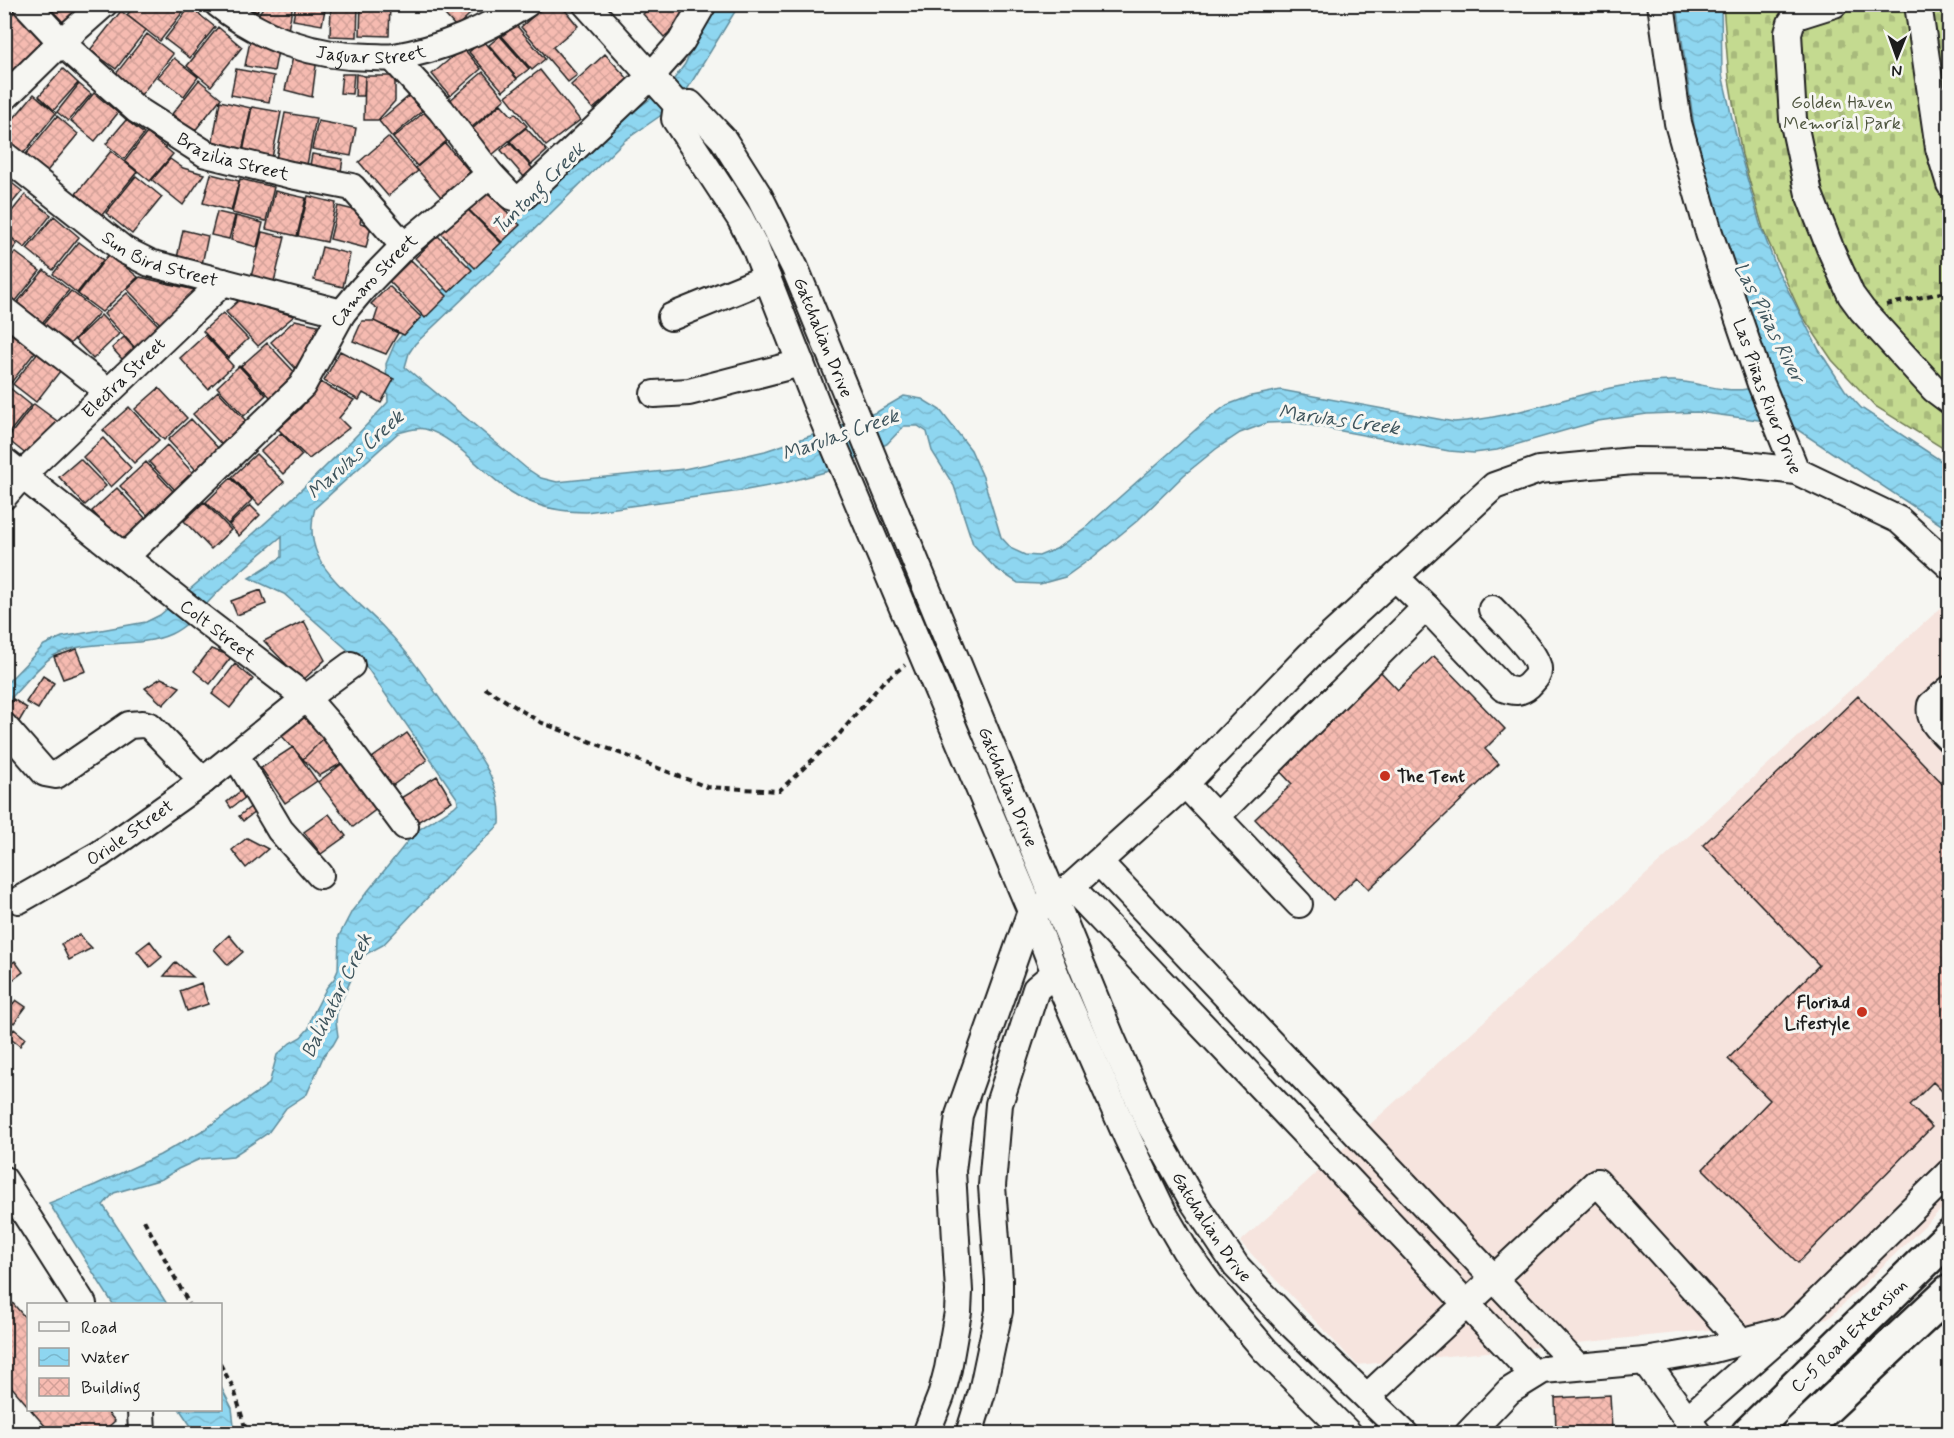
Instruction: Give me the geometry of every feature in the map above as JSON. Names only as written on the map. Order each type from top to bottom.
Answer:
[{"type":"main road","name":"C-5 Road Extension","points":[[1748,1434],[1950,1236]]},
{"type":"main road","name":"C-5 Road Extension","points":[[1798,1434],[1950,1291]]},
{"type":"street","name":"Brazilia Street","points":[[26,4],[64,45],[137,110],[206,154],[352,187],[404,246]]},
{"type":"street","points":[[4,98],[64,45],[104,4]]},
{"type":"street","name":"Jaguar Street","points":[[218,4],[249,27],[323,54],[393,58],[468,36],[501,21],[526,4]]},
{"type":"street","points":[[586,4],[665,93]]},
{"type":"street","points":[[393,58],[441,110],[490,174],[510,196],[517,198],[524,196],[665,93],[681,42],[703,4]]},
{"type":"street","name":"Las Piñas River Drive","points":[[1661,4],[1678,123],[1709,233],[1761,384],[1796,471],[1899,520],[1950,566]]},
{"type":"street","points":[[1834,4],[1793,10],[1788,33],[1793,119],[1809,194],[1851,295],[1934,389],[1950,401]]},
{"type":"street","points":[[1918,4],[1939,148],[1950,184]]},
{"type":"street","name":"Gatchalian Drive","points":[[665,93],[690,104],[723,139],[759,196],[795,268],[872,456],[1063,894],[1111,1037],[1150,1125],[1191,1198],[1236,1266],[1313,1346],[1405,1434]]},
{"type":"street","name":"Gatchalian Drive","points":[[665,93],[675,119],[740,218],[767,278],[817,405],[1031,911],[1055,973],[1118,1117],[1164,1214],[1210,1285],[1265,1350],[1349,1434]]},
{"type":"street","points":[[699,154],[723,139]]},
{"type":"street","name":"Sun Bird Street","points":[[4,155],[124,250],[150,263],[342,313]]},
{"type":"street","name":"Camaro Street","points":[[125,557],[302,386],[342,313],[363,288],[404,246],[490,174]]},
{"type":"street","points":[[671,317],[767,278]]},
{"type":"street","name":"Electra Street","points":[[4,496],[14,467],[109,392],[224,282]]},
{"type":"street","points":[[4,310],[109,392]]},
{"type":"street","points":[[654,394],[689,392],[801,363]]},
{"type":"street","points":[[926,1434],[946,1378],[958,1312],[959,1291],[952,1171],[958,1115],[1031,911],[1063,894],[1185,784],[1310,655],[1494,486],[1539,470],[1633,461],[1721,462],[1796,471]]},
{"type":"street","name":"Colt Street","points":[[14,467],[200,617],[306,698],[333,729],[405,826]]},
{"type":"street","points":[[1395,578],[1426,606],[1503,688],[1515,692],[1523,690],[1536,678],[1539,670],[1536,659],[1492,609]]},
{"type":"street","points":[[1216,817],[1426,606]]},
{"type":"street","name":"Oriole Street","points":[[19,900],[100,854],[204,781],[306,698],[351,665]]},
{"type":"street","points":[[1947,691],[1931,705],[1930,715],[1950,740]]},
{"type":"street","points":[[4,726],[45,773],[56,775],[129,725],[143,724],[150,726],[204,781]]},
{"type":"street","points":[[236,756],[280,830],[320,875]]},
{"type":"street","points":[[1185,784],[1299,904]]},
{"type":"street","points":[[1099,862],[1577,1366]]},
{"type":"street","points":[[1063,894],[1534,1375]]},
{"type":"street","points":[[969,1434],[982,1392],[999,1311],[992,1186],[999,1104],[1036,989],[1055,973]]},
{"type":"street","points":[[1645,1361],[1693,1426],[1950,1172]]},
{"type":"street","points":[[4,1180],[82,1303]]},
{"type":"street","points":[[1367,1397],[1597,1182],[1742,1342]]},
{"type":"street","points":[[1468,1434],[1509,1391],[1543,1370],[1645,1361],[1710,1350],[1790,1329]]},
{"type":"street","points":[[1288,1374],[1313,1346]]},
{"type":"street","points":[[141,1411],[142,1434]]},
{"type":"path","points":[[1862,310],[1950,291]]},
{"type":"path","points":[[486,688],[540,722],[707,787],[779,791],[837,737],[882,682],[922,653]]},
{"type":"path","points":[[144,1220],[188,1303]]},
{"type":"path","points":[[222,1368],[234,1389],[247,1434]]},
{"type":"shaded area","name":"Floriad Lifestyle","points":[[1944,605],[1950,613],[1949,1202],[1829,1318],[1357,1365],[1240,1242]]},
{"type":"green space","name":"Golden Haven Memorial Park","points":[[1723,5],[1949,5],[1949,452],[1875,406],[1832,360],[1801,314],[1764,232],[1742,155],[1729,79]]},
{"type":"water","points":[[1677,4],[1721,5],[1722,74],[1740,153],[1760,224],[1776,267],[1819,350],[1845,390],[1861,408],[1949,466],[1949,530],[1789,424],[1697,412],[1647,414],[1598,421],[1497,450],[1474,453],[1449,451],[1293,422],[1267,423],[1240,433],[1216,449],[1184,475],[1137,521],[1065,577],[1040,584],[1018,583],[995,568],[973,544],[954,486],[932,451],[927,432],[918,426],[904,426],[887,444],[833,470],[784,483],[586,512],[547,508],[520,497],[501,485],[458,448],[436,433],[418,428],[398,433],[315,508],[312,520],[314,544],[318,556],[331,575],[406,652],[479,755],[497,793],[500,824],[383,945],[366,954],[358,964],[337,1011],[338,1036],[324,1055],[307,1094],[286,1108],[268,1133],[233,1156],[200,1159],[162,1179],[114,1193],[103,1205],[166,1303],[112,1303],[49,1203],[160,1155],[205,1129],[269,1084],[277,1055],[309,1028],[311,1018],[327,987],[334,979],[338,970],[339,936],[352,911],[415,832],[458,803],[457,798],[366,666],[284,594],[249,578],[282,557],[282,536],[229,581],[192,619],[171,634],[143,642],[96,645],[66,650],[48,660],[5,705],[5,685],[44,645],[62,637],[146,622],[160,615],[306,485],[388,402],[386,364],[395,343],[498,233],[559,181],[591,143],[674,79],[719,5],[739,5],[685,93],[660,116],[624,141],[415,344],[409,353],[405,367],[526,468],[541,478],[557,482],[684,469],[722,461],[765,451],[810,436],[877,412],[904,396],[922,399],[940,410],[971,450],[983,477],[1001,537],[1012,549],[1025,555],[1039,556],[1056,549],[1086,527],[1203,423],[1227,405],[1251,396],[1281,390],[1454,422],[1509,414],[1591,392],[1646,382],[1674,381],[1738,390],[1754,388],[1773,380],[1729,259],[1694,126]]},
{"type":"water","points":[[222,1389],[232,1408],[235,1433],[189,1433],[191,1426],[181,1411],[222,1411]]},
{"type":"building","points":[[46,4],[86,4],[65,24]]},
{"type":"building","points":[[136,4],[189,4],[160,41],[127,15]]},
{"type":"building","points":[[242,4],[261,4],[257,12]]},
{"type":"building","points":[[265,4],[293,4],[288,30],[255,20]]},
{"type":"building","points":[[296,4],[326,4],[322,25],[293,20]]},
{"type":"building","points":[[331,4],[358,4],[357,37],[330,36]]},
{"type":"building","points":[[361,4],[390,4],[389,36],[360,35]]},
{"type":"building","points":[[435,4],[481,4],[456,27]]},
{"type":"building","points":[[547,4],[560,4],[578,26],[553,47],[577,75],[568,82],[521,27]]},
{"type":"building","points":[[654,4],[684,4],[691,12],[664,37],[643,14]]},
{"type":"building","points":[[190,7],[215,27],[190,58],[165,39]]},
{"type":"building","points":[[16,11],[45,44],[4,80],[4,21]]},
{"type":"building","points":[[121,11],[146,30],[116,69],[90,50]]},
{"type":"building","points":[[516,25],[545,59],[532,70],[502,36]]},
{"type":"building","points":[[218,27],[242,47],[211,86],[187,66]]},
{"type":"building","points":[[147,34],[173,54],[141,95],[115,75]]},
{"type":"building","points":[[500,36],[529,69],[517,78],[489,45]]},
{"type":"building","points":[[483,40],[517,79],[503,91],[469,52]]},
{"type":"building","points":[[250,41],[279,46],[274,71],[245,66]]},
{"type":"building","points":[[463,48],[481,69],[450,96],[432,74]]},
{"type":"building","points":[[605,54],[628,79],[593,109],[571,85]]},
{"type":"building","points":[[293,57],[317,58],[312,97],[285,90]]},
{"type":"building","points":[[174,58],[198,77],[184,96],[158,77]]},
{"type":"building","points":[[63,69],[78,83],[54,110],[39,96]]},
{"type":"building","points":[[236,69],[274,76],[269,102],[231,95]]},
{"type":"building","points":[[540,70],[580,120],[546,146],[506,96]]},
{"type":"building","points":[[483,72],[505,99],[471,128],[449,101]]},
{"type":"building","points":[[342,74],[354,74],[352,94],[340,93]]},
{"type":"building","points":[[356,74],[365,76],[364,96],[355,96]]},
{"type":"building","points":[[365,76],[395,76],[395,101],[378,120],[364,120]]},
{"type":"building","points":[[199,80],[221,98],[194,132],[172,114]]},
{"type":"building","points":[[79,84],[91,94],[68,121],[57,112]]},
{"type":"building","points":[[94,93],[118,113],[95,141],[71,121]]},
{"type":"building","points":[[34,94],[56,113],[23,154],[4,139],[4,130]]},
{"type":"building","points":[[409,96],[422,111],[392,137],[379,121]]},
{"type":"building","points":[[220,101],[251,108],[242,152],[212,146]]},
{"type":"building","points":[[501,104],[512,116],[515,113],[527,126],[492,155],[471,130]]},
{"type":"building","points":[[252,107],[281,112],[272,158],[243,152]]},
{"type":"building","points":[[427,110],[450,138],[417,166],[393,138]]},
{"type":"building","points":[[285,113],[316,118],[307,165],[276,159]]},
{"type":"building","points":[[57,116],[78,134],[43,176],[22,159]]},
{"type":"building","points":[[126,120],[144,134],[124,159],[106,144]]},
{"type":"building","points":[[318,121],[356,128],[351,156],[312,149]]},
{"type":"building","points":[[526,128],[547,151],[531,165],[510,141]]},
{"type":"building","points":[[147,133],[173,154],[150,181],[125,161]]},
{"type":"building","points":[[388,137],[418,171],[388,196],[359,162]]},
{"type":"building","points":[[445,143],[470,172],[441,197],[416,168]]},
{"type":"building","points":[[510,143],[533,169],[524,177],[501,150]]},
{"type":"building","points":[[111,151],[137,172],[102,215],[76,194]]},
{"type":"building","points":[[312,154],[343,159],[340,177],[309,171]]},
{"type":"building","points":[[170,159],[183,168],[204,174],[183,205],[152,180]]},
{"type":"building","points":[[211,174],[239,181],[231,211],[203,203]]},
{"type":"building","points":[[136,176],[162,197],[132,234],[106,213]]},
{"type":"building","points":[[4,177],[22,191],[4,213]]},
{"type":"building","points":[[240,179],[274,187],[266,221],[232,213]]},
{"type":"building","points":[[275,191],[306,198],[297,236],[266,229]]},
{"type":"building","points":[[486,191],[520,225],[502,242],[468,209]]},
{"type":"building","points":[[25,195],[51,215],[25,248],[4,232],[4,221]]},
{"type":"building","points":[[308,196],[336,203],[327,242],[298,236]]},
{"type":"building","points":[[338,206],[362,212],[360,223],[371,226],[366,248],[330,239]]},
{"type":"building","points":[[466,208],[501,243],[475,268],[441,233]]},
{"type":"building","points":[[217,212],[235,216],[229,239],[211,235]]},
{"type":"building","points":[[54,216],[79,237],[53,270],[27,249]]},
{"type":"building","points":[[236,216],[263,223],[257,247],[231,240]]},
{"type":"building","points":[[183,230],[208,236],[202,264],[177,258]]},
{"type":"building","points":[[262,232],[285,237],[274,282],[251,277]]},
{"type":"building","points":[[4,234],[17,244],[4,260]]},
{"type":"building","points":[[438,236],[472,270],[449,292],[415,258]]},
{"type":"building","points":[[79,242],[103,260],[77,293],[53,274]]},
{"type":"building","points":[[322,247],[350,254],[343,287],[314,280]]},
{"type":"building","points":[[15,252],[40,271],[15,302],[4,293],[4,265]]},
{"type":"building","points":[[109,254],[138,277],[102,312],[78,294]]},
{"type":"building","points":[[411,260],[447,296],[425,318],[389,281]]},
{"type":"building","points":[[44,270],[69,290],[42,323],[17,303]]},
{"type":"building","points":[[140,277],[207,293],[165,329],[127,289]]},
{"type":"building","points":[[389,286],[421,317],[404,335],[374,321],[378,309],[371,304]]},
{"type":"building","points":[[71,291],[99,313],[67,347],[41,327]]},
{"type":"building","points":[[127,293],[162,329],[138,351],[104,314]]},
{"type":"building","points":[[239,300],[294,316],[258,346],[226,312]]},
{"type":"building","points":[[223,313],[248,339],[228,358],[203,331]]},
{"type":"building","points":[[101,315],[119,334],[93,359],[75,340]]},
{"type":"building","points":[[295,320],[327,327],[318,342],[295,368],[271,342]]},
{"type":"building","points":[[362,321],[374,321],[398,333],[386,354],[353,341]]},
{"type":"building","points":[[9,332],[35,352],[10,384],[4,379],[4,339]]},
{"type":"building","points":[[205,335],[233,366],[208,389],[180,358]]},
{"type":"building","points":[[124,337],[142,357],[130,368],[112,348]]},
{"type":"building","points":[[267,343],[298,376],[272,399],[241,366]]},
{"type":"building","points":[[340,351],[394,379],[381,403],[363,393],[359,400],[324,381]]},
{"type":"building","points":[[38,352],[61,370],[36,402],[13,384]]},
{"type":"building","points":[[239,366],[266,395],[244,416],[217,387]]},
{"type":"building","points":[[320,382],[354,400],[339,418],[349,428],[309,459],[278,429],[300,409]]},
{"type":"building","points":[[6,385],[31,405],[5,438],[4,386]]},
{"type":"building","points":[[159,388],[187,418],[164,440],[135,409]]},
{"type":"building","points":[[218,391],[248,423],[223,446],[193,414]]},
{"type":"building","points":[[34,404],[61,424],[33,460],[7,439]]},
{"type":"building","points":[[129,407],[159,440],[134,463],[103,430]]},
{"type":"building","points":[[191,419],[219,449],[196,470],[168,440]]},
{"type":"building","points":[[281,433],[302,455],[283,474],[261,451]]},
{"type":"building","points":[[103,438],[131,468],[111,487],[83,457]]},
{"type":"building","points":[[167,445],[193,473],[175,490],[149,462]]},
{"type":"building","points":[[256,454],[284,482],[259,505],[232,477]]},
{"type":"building","points":[[80,459],[106,486],[85,505],[59,477]]},
{"type":"building","points":[[146,462],[173,491],[147,515],[120,486]]},
{"type":"building","points":[[231,478],[252,500],[228,524],[206,502]]},
{"type":"building","points":[[117,488],[146,519],[121,542],[92,511]]},
{"type":"building","points":[[204,502],[231,530],[211,549],[184,521]]},
{"type":"building","points":[[250,505],[260,515],[239,536],[229,525]]},
{"type":"building","points":[[261,590],[266,604],[237,615],[231,601]]},
{"type":"building","points":[[304,621],[325,660],[302,681],[264,641]]},
{"type":"building","points":[[77,649],[86,671],[63,679],[54,657]]},
{"type":"building","points":[[211,649],[232,656],[210,684],[194,671]]},
{"type":"building","name":"The Tent","points":[[1434,656],[1505,729],[1485,749],[1499,764],[1369,889],[1357,877],[1333,900],[1255,819],[1292,784],[1277,768],[1311,735],[1294,718],[1330,683],[1349,701],[1380,671],[1398,690]]},
{"type":"building","points":[[235,664],[253,679],[230,708],[212,694]]},
{"type":"building","points":[[43,676],[54,683],[38,709],[26,702]]},
{"type":"building","points":[[161,678],[180,687],[163,705],[145,688]]},
{"type":"building","name":"Floriad Lifestyle","points":[[1858,696],[1950,791],[1950,1099],[1933,1082],[1910,1105],[1932,1127],[1798,1263],[1703,1169],[1770,1100],[1728,1059],[1819,965],[1703,845]]},
{"type":"building","points":[[13,699],[27,708],[17,725],[4,718],[4,712]]},
{"type":"building","points":[[307,710],[324,738],[303,759],[281,735]]},
{"type":"building","points":[[407,733],[427,760],[385,791],[365,763]]},
{"type":"building","points":[[324,738],[347,760],[319,776],[303,759]]},
{"type":"building","points":[[293,747],[317,781],[285,803],[261,768]]},
{"type":"building","points":[[347,760],[382,805],[353,827],[318,782]]},
{"type":"building","points":[[437,776],[452,801],[414,824],[399,799]]},
{"type":"building","points":[[243,789],[246,797],[231,808],[227,802]]},
{"type":"building","points":[[253,805],[255,812],[243,821],[239,816]]},
{"type":"building","points":[[329,814],[346,836],[321,854],[304,832]]},
{"type":"building","points":[[247,838],[268,849],[246,868],[232,850]]},
{"type":"building","points":[[79,935],[92,948],[69,960],[61,944]]},
{"type":"building","points":[[229,935],[243,952],[228,965],[214,949]]},
{"type":"building","points":[[150,941],[162,957],[150,967],[137,951]]},
{"type":"building","points":[[15,961],[23,972],[10,982],[4,974],[4,968]]},
{"type":"building","points":[[176,962],[193,977],[164,976]]},
{"type":"building","points":[[201,983],[208,1004],[187,1011],[180,991]]},
{"type":"building","points":[[16,1000],[26,1007],[14,1023],[4,1015]]},
{"type":"building","points":[[14,1029],[25,1038],[20,1046],[8,1037]]},
{"type":"building","points":[[4,1293],[27,1320],[27,1405],[4,1378]]},
{"type":"building","points":[[1610,1395],[1612,1430],[1556,1433],[1555,1398]]},
{"type":"building","points":[[32,1411],[107,1411],[115,1421],[100,1434],[52,1434]]},
{"type":"place","name":"The Tent","points":[[1385,776]]},
{"type":"place","name":"Floriad Lifestyle","points":[[1862,1012]]},
{"type":"water label","name":"Tuntong Creek","points":[[538,188]]},
{"type":"water label","name":"Las Piñas River","points":[[1770,322]]},
{"type":"water label","name":"Marulas Creek","points":[[1339,419]]},
{"type":"water label","name":"Marulas Creek","points":[[840,434]]},
{"type":"water label","name":"Marulas Creek","points":[[355,454]]},
{"type":"water label","name":"Balihatar Creek","points":[[336,995]]}]
